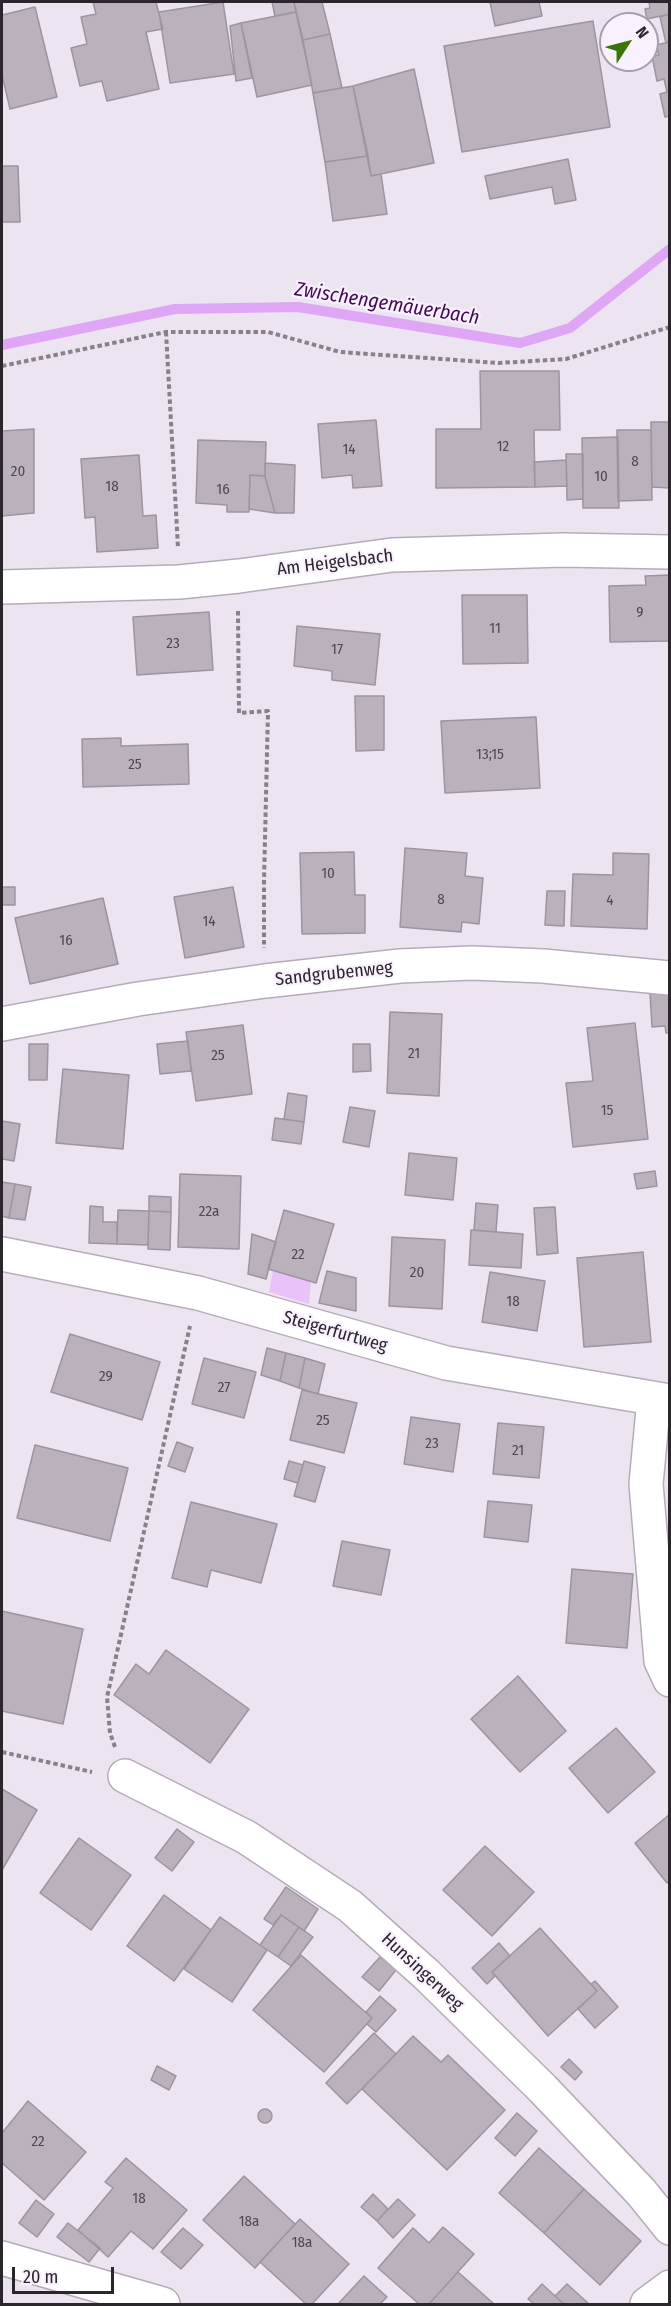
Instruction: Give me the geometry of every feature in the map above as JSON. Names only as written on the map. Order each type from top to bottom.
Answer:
[{"type":"street","name":"Am Heigelsbach","points":[[2,587],[179,582],[392,555],[563,550],[669,552]]},
{"type":"street","name":"Sandgrubenweg","points":[[2,1024],[138,999],[265,981],[400,966],[471,963],[543,966],[669,978]]},
{"type":"street","name":"Steigerfurtweg","points":[[2,1254],[198,1293],[446,1363],[662,1400]]},
{"type":"street","points":[[662,1400],[646,1484],[661,1661],[669,1680]]},
{"type":"street","name":"Hunsingerweg","points":[[125,1776],[246,1837],[350,1906],[427,1975],[543,2089],[641,2192],[669,2228]]},
{"type":"street","points":[[2,2258],[163,2304]]},
{"type":"street","points":[[647,2304],[669,2287]]},
{"type":"path","points":[[2,366],[166,333],[268,332],[340,352],[499,363],[566,359],[669,327]]},
{"type":"path","points":[[166,333],[179,582]]},
{"type":"path","points":[[238,629],[239,713],[268,711],[264,881],[265,981]]},
{"type":"path","points":[[2,1752],[82,1771],[125,1776],[110,1733],[107,1697],[198,1293]]},
{"type":"shaded area","points":[[273,1271],[311,1281],[309,1304],[269,1292]]},
{"type":"building","points":[[93,2],[156,2],[163,29],[146,32],[159,89],[107,101],[102,81],[80,86],[71,48],[87,44],[81,17],[96,14]]},
{"type":"building","points":[[223,2],[234,74],[170,83],[159,12]]},
{"type":"building","points":[[272,2],[294,2],[296,12],[275,16]]},
{"type":"building","points":[[294,2],[322,2],[330,34],[303,40]]},
{"type":"building","points":[[490,2],[539,2],[542,16],[495,26]]},
{"type":"building","points":[[649,2],[670,2],[670,14],[659,16],[659,12],[646,12],[645,9],[650,8]]},
{"type":"building","points":[[35,7],[57,97],[10,109],[2,75],[2,15]]},
{"type":"building","points":[[296,12],[312,85],[257,97],[241,23]]},
{"type":"building","points":[[670,14],[670,42],[666,43],[660,17]]},
{"type":"building","points":[[593,21],[599,72],[601,72],[610,127],[462,152],[444,46]]},
{"type":"building","points":[[241,23],[252,78],[236,81],[230,26]]},
{"type":"building","points":[[330,34],[342,88],[313,93],[303,40]]},
{"type":"building","points":[[670,42],[670,116],[665,117],[660,94],[667,92],[664,79],[657,81],[655,72],[659,72],[659,44]]},
{"type":"building","points":[[414,69],[434,163],[371,176],[353,86]]},
{"type":"building","points":[[353,86],[368,156],[325,162],[313,93]]},
{"type":"building","points":[[368,156],[371,176],[381,174],[387,214],[333,221],[325,162]]},
{"type":"building","points":[[568,159],[576,200],[555,204],[552,187],[490,199],[485,176]]},
{"type":"building","points":[[2,166],[18,166],[20,222],[2,222]]},
{"type":"building","points":[[480,371],[559,371],[560,430],[534,430],[535,487],[436,488],[436,429],[481,429]]},
{"type":"building","points":[[376,420],[382,486],[353,488],[352,475],[322,478],[318,424]]},
{"type":"building","points":[[651,422],[670,422],[670,488],[652,487]]},
{"type":"building","points":[[34,429],[34,513],[2,516],[2,431]]},
{"type":"building","points":[[617,430],[651,430],[652,500],[618,501]]},
{"type":"building","points":[[618,437],[619,508],[583,508],[582,438]]},
{"type":"building","points":[[198,440],[266,442],[265,476],[250,475],[249,512],[227,512],[227,505],[196,503]]},
{"type":"building","points":[[566,454],[583,454],[583,499],[567,500]]},
{"type":"building","points":[[139,455],[143,516],[156,515],[158,548],[97,552],[95,517],[85,518],[81,459]]},
{"type":"building","points":[[566,460],[567,486],[535,487],[534,462]]},
{"type":"building","points":[[265,463],[295,465],[294,513],[275,513],[265,476]]},
{"type":"building","points":[[250,475],[265,476],[275,513],[249,509]]},
{"type":"building","points":[[670,575],[670,641],[610,642],[609,586],[646,585],[645,576]]},
{"type":"building","points":[[462,595],[527,595],[528,663],[463,664]]},
{"type":"building","points":[[209,612],[213,670],[137,675],[133,617]]},
{"type":"building","points":[[297,626],[380,634],[375,685],[332,680],[332,671],[294,666]]},
{"type":"building","points":[[355,696],[384,696],[384,750],[356,751]]},
{"type":"building","points":[[536,717],[540,788],[445,793],[441,721]]},
{"type":"building","points":[[121,738],[121,746],[188,744],[189,784],[83,787],[82,739]]},
{"type":"building","points":[[405,848],[467,853],[465,876],[483,878],[479,924],[462,922],[461,932],[400,927]]},
{"type":"building","points":[[354,852],[355,895],[365,895],[365,933],[302,934],[300,853]]},
{"type":"building","points":[[613,853],[649,854],[647,929],[571,926],[573,874],[613,875]]},
{"type":"building","points":[[2,887],[15,887],[15,905],[2,905]]},
{"type":"building","points":[[233,887],[244,947],[185,958],[174,897]]},
{"type":"building","points":[[547,891],[565,891],[564,926],[545,925]]},
{"type":"building","points":[[103,898],[118,964],[30,984],[15,918]]},
{"type":"building","points":[[650,993],[670,993],[670,1033],[666,1033],[665,1026],[652,1027]]},
{"type":"building","points":[[390,1012],[442,1014],[439,1096],[387,1093]]},
{"type":"building","points":[[635,1023],[648,1139],[573,1147],[566,1083],[593,1081],[587,1028]]},
{"type":"building","points":[[243,1025],[252,1094],[196,1101],[186,1032]]},
{"type":"building","points":[[188,1041],[191,1071],[160,1074],[157,1044]]},
{"type":"building","points":[[29,1044],[48,1044],[47,1080],[29,1080]]},
{"type":"building","points":[[353,1044],[370,1044],[371,1071],[353,1072]]},
{"type":"building","points":[[63,1069],[129,1075],[123,1149],[56,1143]]},
{"type":"building","points":[[288,1093],[307,1096],[304,1122],[284,1119]]},
{"type":"building","points":[[350,1107],[375,1111],[369,1147],[343,1142]]},
{"type":"building","points":[[275,1118],[304,1122],[301,1144],[272,1140]]},
{"type":"building","points":[[2,1121],[20,1124],[14,1161],[2,1159]]},
{"type":"building","points":[[409,1153],[457,1158],[453,1200],[405,1195]]},
{"type":"building","points":[[655,1171],[657,1186],[637,1189],[634,1174]]},
{"type":"building","points":[[180,1174],[241,1176],[239,1249],[178,1247]]},
{"type":"building","points":[[2,1182],[15,1184],[9,1218],[2,1216]]},
{"type":"building","points":[[15,1184],[31,1187],[25,1220],[9,1218]]},
{"type":"building","points":[[149,1196],[171,1197],[171,1212],[149,1211]]},
{"type":"building","points":[[476,1203],[498,1205],[496,1232],[474,1230]]},
{"type":"building","points":[[90,1206],[103,1207],[103,1222],[117,1222],[117,1244],[89,1243]]},
{"type":"building","points":[[555,1207],[558,1253],[537,1255],[534,1208]]},
{"type":"building","points":[[118,1210],[149,1211],[148,1245],[117,1244]]},
{"type":"building","points":[[284,1210],[334,1224],[316,1283],[268,1269]]},
{"type":"building","points":[[149,1211],[171,1212],[170,1250],[148,1249]]},
{"type":"building","points":[[471,1230],[523,1234],[521,1268],[469,1265]]},
{"type":"building","points":[[252,1234],[276,1242],[266,1279],[248,1274]]},
{"type":"building","points":[[392,1237],[445,1240],[442,1309],[389,1306]]},
{"type":"building","points":[[643,1252],[651,1342],[584,1347],[577,1258]]},
{"type":"building","points":[[327,1271],[356,1278],[356,1311],[319,1303]]},
{"type":"building","points":[[490,1272],[545,1281],[537,1331],[482,1322]]},
{"type":"building","points":[[70,1334],[160,1362],[142,1420],[51,1392]]},
{"type":"building","points":[[267,1348],[286,1353],[280,1381],[261,1375]]},
{"type":"building","points":[[286,1353],[305,1358],[299,1388],[280,1381]]},
{"type":"building","points":[[204,1358],[256,1372],[244,1418],[192,1404]]},
{"type":"building","points":[[305,1358],[325,1364],[318,1394],[299,1388]]},
{"type":"building","points":[[302,1390],[357,1403],[344,1453],[290,1440]]},
{"type":"building","points":[[411,1417],[460,1424],[453,1472],[404,1464]]},
{"type":"building","points":[[498,1423],[544,1427],[539,1478],[493,1474]]},
{"type":"building","points":[[177,1442],[193,1448],[185,1472],[168,1466]]},
{"type":"building","points":[[35,1445],[128,1468],[110,1541],[17,1518]]},
{"type":"building","points":[[289,1461],[303,1465],[298,1483],[284,1479]]},
{"type":"building","points":[[304,1461],[325,1467],[315,1502],[294,1496]]},
{"type":"building","points":[[488,1501],[532,1505],[528,1542],[484,1537]]},
{"type":"building","points":[[191,1502],[277,1524],[261,1583],[211,1570],[207,1587],[172,1578]]},
{"type":"building","points":[[342,1541],[390,1550],[381,1595],[333,1586]]},
{"type":"building","points":[[572,1569],[633,1574],[627,1648],[566,1643]]},
{"type":"building","points":[[2,1611],[83,1629],[63,1724],[2,1711]]},
{"type":"building","points":[[166,1650],[249,1709],[210,1763],[114,1695],[136,1664],[149,1674]]},
{"type":"building","points":[[518,1676],[566,1731],[520,1772],[471,1719]]},
{"type":"building","points":[[616,1728],[655,1772],[608,1813],[569,1768]]},
{"type":"building","points":[[2,1789],[37,1810],[2,1870]]},
{"type":"building","points":[[670,1814],[670,1880],[667,1883],[635,1843]]},
{"type":"building","points":[[177,1829],[194,1842],[172,1871],[155,1858]]},
{"type":"building","points":[[79,1838],[131,1875],[91,1930],[40,1893]]},
{"type":"building","points":[[485,1846],[534,1892],[492,1936],[443,1890]]},
{"type":"building","points":[[286,1887],[318,1909],[304,1931],[281,1915],[273,1925],[264,1919]]},
{"type":"building","points":[[164,1895],[211,1930],[174,1981],[127,1946]]},
{"type":"building","points":[[281,1915],[299,1927],[278,1957],[260,1945]]},
{"type":"building","points":[[220,1917],[267,1950],[232,2002],[184,1969]]},
{"type":"building","points":[[299,1927],[313,1937],[291,1966],[278,1957]]},
{"type":"building","points":[[540,1928],[597,1991],[548,2036],[492,1972]]},
{"type":"building","points":[[499,1943],[510,1956],[492,1972],[495,1976],[487,1984],[472,1968]]},
{"type":"building","points":[[301,1955],[372,2018],[324,2072],[253,2010]]},
{"type":"building","points":[[380,1957],[396,1970],[379,1991],[362,1977]]},
{"type":"building","points":[[595,1981],[618,2007],[595,2028],[578,2009],[597,1991],[591,1984]]},
{"type":"building","points":[[380,1996],[396,2010],[376,2032],[367,2024],[372,2018],[366,2012]]},
{"type":"building","points":[[374,2033],[396,2054],[347,2104],[326,2083]]},
{"type":"building","points":[[413,2036],[441,2062],[448,2055],[505,2110],[447,2170],[362,2089]]},
{"type":"building","points":[[569,2059],[582,2072],[575,2080],[561,2067]]},
{"type":"building","points":[[157,2066],[176,2076],[169,2090],[151,2080]]},
{"type":"building","points":[[28,2101],[86,2152],[44,2200],[2,2163],[2,2133]]},
{"type":"building","points":[[262,2109],[268,2109],[272,2116],[268,2123],[262,2123],[258,2119],[258,2113]]},
{"type":"building","points":[[517,2113],[537,2131],[515,2156],[495,2138]]},
{"type":"building","points":[[539,2148],[584,2189],[544,2233],[499,2193]]},
{"type":"building","points":[[126,2158],[187,2210],[153,2249],[131,2231],[108,2257],[78,2230],[113,2188],[105,2182]]},
{"type":"building","points":[[244,2176],[295,2224],[255,2268],[203,2220]]},
{"type":"building","points":[[584,2189],[641,2241],[600,2285],[544,2233]]},
{"type":"building","points":[[373,2194],[388,2209],[377,2221],[361,2207]]},
{"type":"building","points":[[398,2199],[415,2215],[393,2238],[377,2221]]},
{"type":"building","points":[[36,2200],[54,2214],[37,2237],[19,2223]]},
{"type":"building","points":[[300,2219],[349,2264],[312,2304],[306,2304],[260,2262]]},
{"type":"building","points":[[68,2223],[100,2248],[89,2262],[57,2237]]},
{"type":"building","points":[[443,2227],[474,2254],[429,2304],[419,2304],[378,2268],[413,2228],[429,2243]]},
{"type":"building","points":[[183,2228],[203,2245],[181,2269],[161,2252]]},
{"type":"building","points":[[458,2272],[494,2304],[429,2304]]},
{"type":"building","points":[[364,2276],[387,2297],[380,2304],[338,2304]]},
{"type":"building","points":[[542,2284],[564,2304],[534,2304],[528,2299]]},
{"type":"building","points":[[567,2284],[589,2304],[564,2304],[555,2296]]},
{"type":"waterway","name":"Zwischengemäuerbach","points":[[2,345],[175,309],[298,307],[520,343],[570,328],[670,249]]}]
